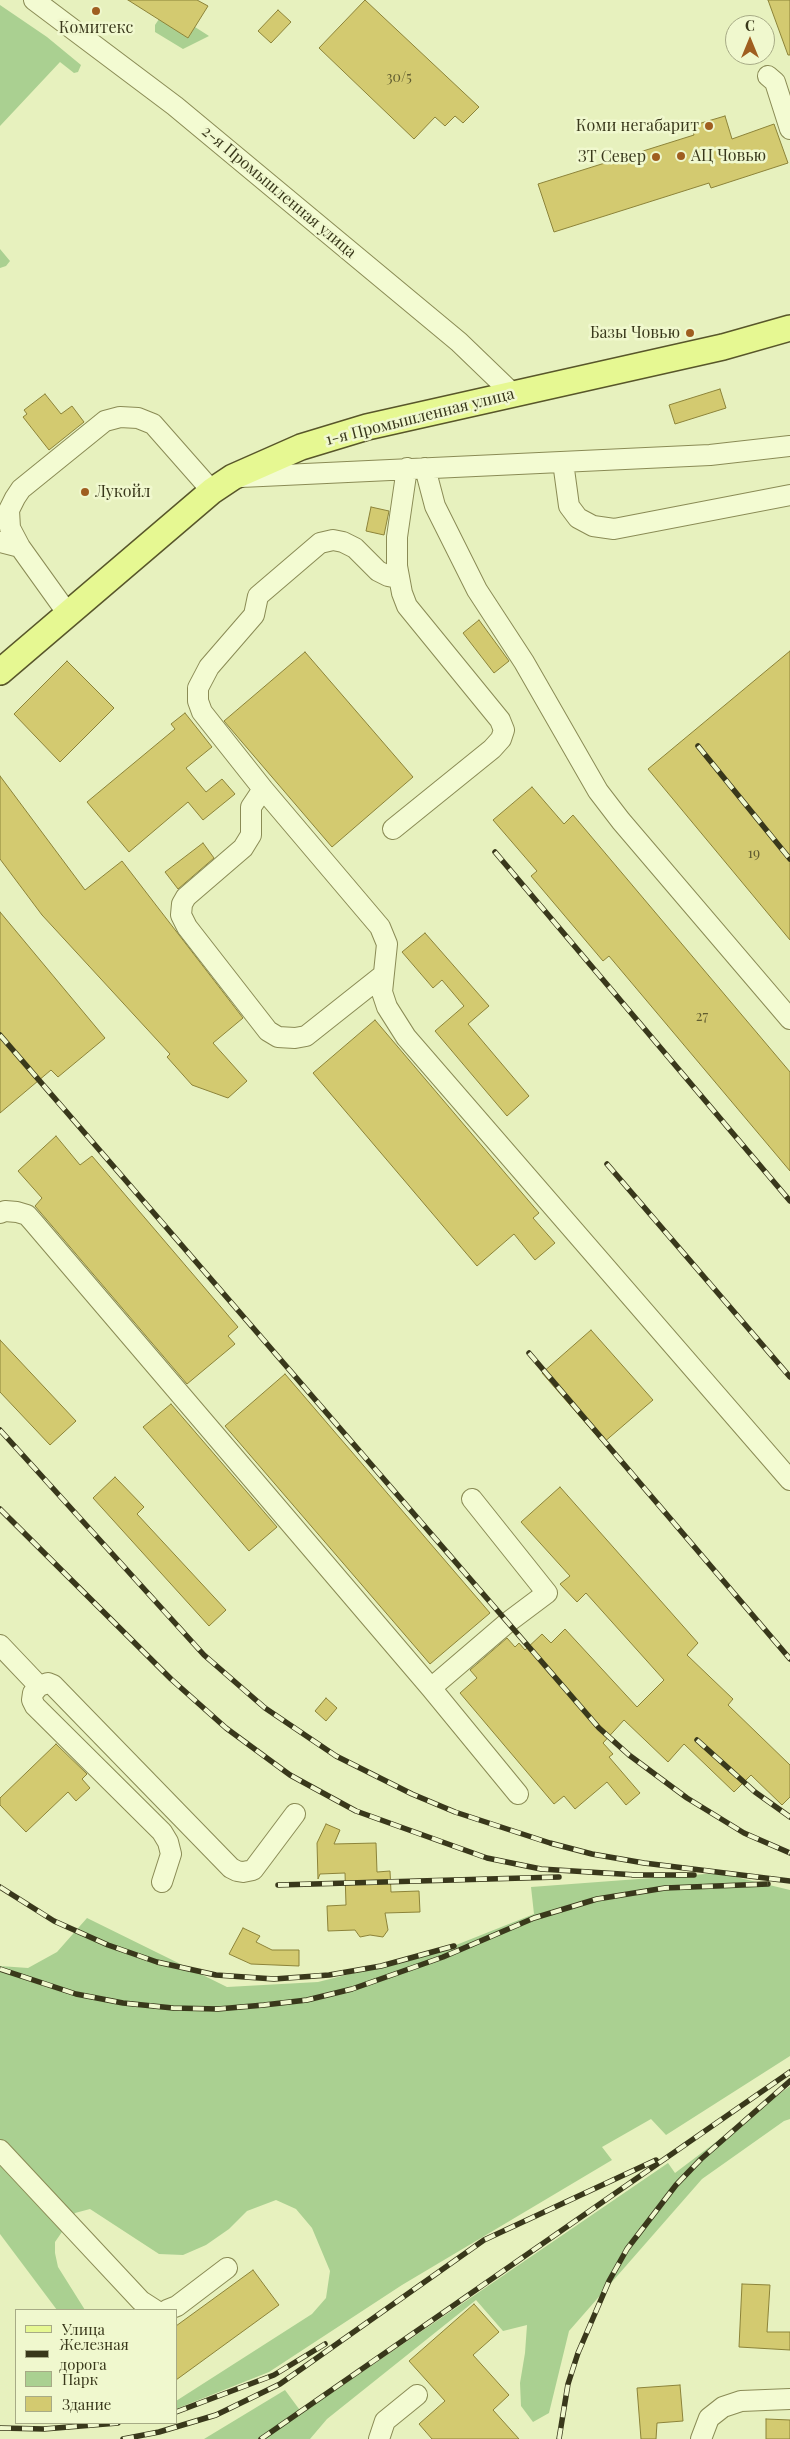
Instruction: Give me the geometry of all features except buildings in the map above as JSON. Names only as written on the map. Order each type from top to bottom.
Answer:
[{"type":"main road","name":"1-я Промышленная улица","points":[[0,672],[212,491],[233,477],[301,447],[367,427],[723,347],[790,328]]},
{"type":"street","name":"2-я Промышленная улица","points":[[34,0],[175,106],[459,342],[514,394]]},
{"type":"street","points":[[768,76],[775,82],[790,129]]},
{"type":"street","points":[[68,614],[20,546],[10,528],[9,510],[14,498],[21,489],[105,420],[120,417],[138,418],[153,424],[212,491]]},
{"type":"street","points":[[233,477],[710,455],[790,446]]},
{"type":"street","points":[[563,462],[568,506],[578,518],[600,527],[614,528],[790,495]]},
{"type":"street","points":[[392,829],[492,749],[501,739],[504,730],[500,720],[407,606],[398,578],[397,537],[416,468]]},
{"type":"street","points":[[416,468],[477,590],[524,662],[598,791],[621,821],[790,1019]]},
{"type":"street","points":[[398,578],[378,571],[355,548],[343,542],[333,540],[320,543],[258,596],[254,615],[209,667],[198,688],[198,701],[202,712],[380,927],[386,944],[382,992],[386,1007],[406,1037],[790,1480]]},
{"type":"street","points":[[0,542],[20,546]]},
{"type":"street","points":[[263,788],[251,807],[251,835],[243,848],[186,897],[182,904],[181,916],[187,927],[268,1031],[278,1037],[295,1038],[306,1036],[383,975]]},
{"type":"street","points":[[0,1213],[6,1211],[27,1215],[518,1794]]},
{"type":"street","points":[[430,1688],[507,1623],[547,1593],[472,1499]]},
{"type":"street","points":[[0,1645],[39,1686]]},
{"type":"street","points":[[162,1882],[171,1854],[168,1842],[162,1832],[35,1706],[32,1700],[33,1693],[39,1686],[53,1684],[231,1868],[237,1871],[253,1870],[294,1814]]},
{"type":"street","points":[[0,2150],[140,2301],[153,2309]]},
{"type":"street","points":[[170,2309],[177,2306],[227,2268]]},
{"type":"street","points":[[379,2439],[385,2421],[417,2395]]},
{"type":"street","points":[[701,2439],[709,2418],[732,2403],[790,2399]]},
{"type":"green space","points":[[0,5],[47,37],[81,65],[78,72],[74,73],[60,62],[0,126]]},
{"type":"green space","points":[[159,19],[188,38],[195,27],[209,36],[183,49],[155,32],[155,25]]},
{"type":"green space","points":[[0,249],[10,261],[6,266],[0,268]]},
{"type":"green space","points":[[719,1873],[790,1890],[790,2056],[666,2135],[651,2119],[602,2147],[612,2160],[402,2285],[269,2372],[178,2408],[178,2400],[312,2314],[326,2298],[330,2271],[312,2228],[296,2209],[276,2200],[247,2211],[229,2229],[206,2245],[183,2255],[159,2254],[90,2209],[75,2213],[55,2242],[55,2253],[58,2267],[84,2309],[56,2309],[0,2234],[0,1966],[28,1968],[57,1952],[87,1918],[227,1987],[318,1982],[441,1951],[534,1914],[531,1887]]},
{"type":"green space","points":[[790,2086],[790,2119],[784,2121],[702,2179],[569,2331],[549,2413],[533,2422],[521,2406],[520,2383],[527,2325],[503,2331],[476,2300],[327,2419],[310,2439],[204,2439],[285,2390],[302,2413],[668,2163],[675,2173]]},
{"type":"railway","points":[[698,746],[790,859]]},
{"type":"railway","points":[[495,852],[790,1201]]},
{"type":"railway","points":[[0,1035],[599,1728],[629,1755],[687,1798],[744,1833],[790,1853]]},
{"type":"railway","points":[[607,1164],[790,1377]]},
{"type":"railway","points":[[529,1353],[790,1659]]},
{"type":"railway","points":[[0,1430],[204,1655],[265,1708],[336,1756],[412,1794],[455,1812],[550,1843],[592,1854],[644,1863],[790,1881]]},
{"type":"railway","points":[[0,1509],[171,1679],[226,1728],[290,1775],[356,1811],[487,1858],[541,1869],[637,1875]]},
{"type":"railway","points":[[697,1740],[755,1792],[790,1817]]},
{"type":"railway","points":[[632,1875],[694,1875]]},
{"type":"railway","points":[[278,1885],[559,1877]]},
{"type":"railway","points":[[0,1969],[76,1994],[123,2003],[173,2008],[218,2009],[264,2005],[307,2000],[352,1989],[443,1957],[534,1918],[597,1899],[665,1888],[768,1884]]},
{"type":"railway","points":[[0,1887],[54,1921],[108,1945],[157,1962],[216,1975],[274,1979],[329,1975],[381,1966],[454,1946]]},
{"type":"railway","points":[[261,2439],[790,2072]]},
{"type":"railway","points":[[559,2439],[568,2384],[578,2353],[609,2281],[627,2249],[676,2185],[701,2159],[790,2081]]},
{"type":"railway","points":[[123,2439],[159,2432],[216,2415],[280,2384],[484,2240],[656,2160]]},
{"type":"railway","points":[[178,2411],[274,2375],[325,2344]]},
{"type":"railway","points":[[0,2428],[44,2429],[106,2424]]},
{"type":"place","name":"Комитекс","points":[[96,11]]},
{"type":"place","name":"Коми негабарит","points":[[709,126]]},
{"type":"place","name":"АЦ Човью","points":[[681,156]]},
{"type":"place","name":"ЗТ Север","points":[[656,157]]},
{"type":"place","name":"Базы Човью","points":[[690,333]]},
{"type":"place","name":"Лукойл","points":[[85,492]]}]
